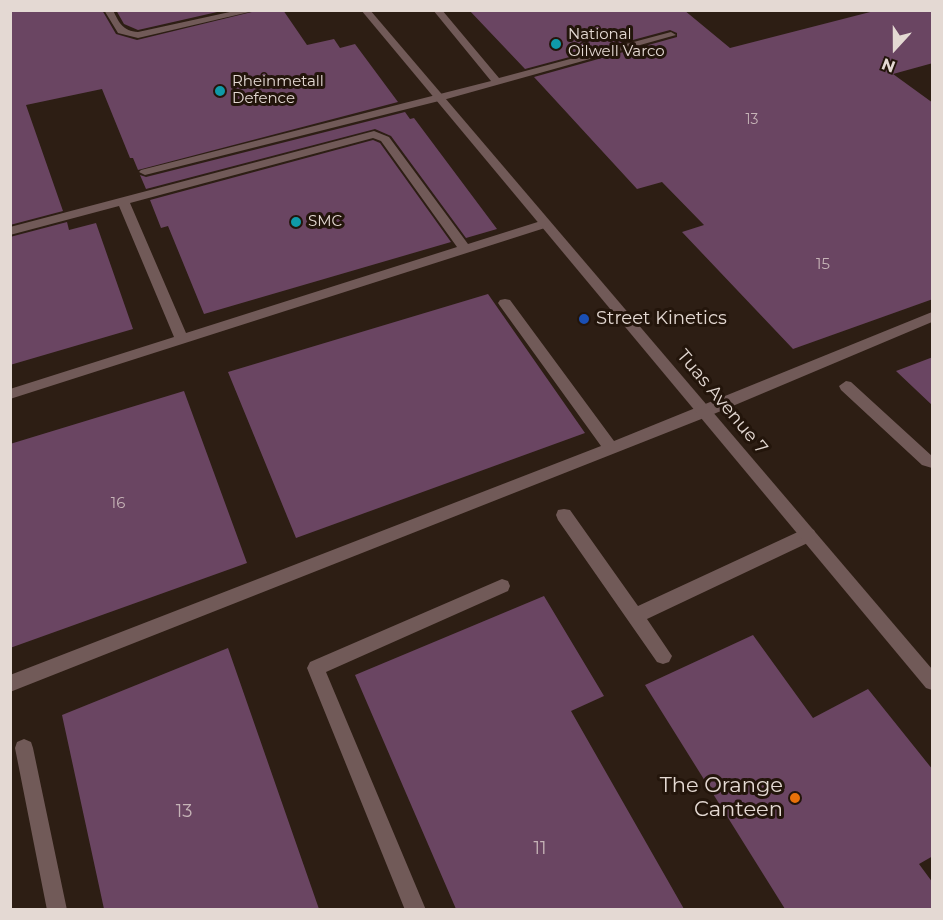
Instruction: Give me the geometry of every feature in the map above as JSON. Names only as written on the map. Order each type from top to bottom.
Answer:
[{"type":"street","points":[[108,10],[119,30],[124,34],[138,35],[254,10]]},
{"type":"street","name":"Tuas Avenue 7","points":[[365,10],[933,682]]},
{"type":"street","points":[[437,10],[497,82]]},
{"type":"street","points":[[145,172],[439,98],[671,34]]},
{"type":"street","points":[[10,231],[374,134],[385,139],[465,249]]},
{"type":"street","points":[[123,201],[182,338]]},
{"type":"street","points":[[10,394],[544,224]]},
{"type":"street","points":[[505,303],[611,448]]},
{"type":"street","points":[[10,684],[704,412],[933,317]]},
{"type":"street","points":[[846,386],[927,461],[933,462]]},
{"type":"street","points":[[564,515],[663,656]]},
{"type":"street","points":[[635,616],[808,535]]},
{"type":"street","points":[[416,909],[316,668],[502,586]]},
{"type":"street","points":[[24,748],[57,909]]},
{"type":"building","points":[[10,10],[102,10],[116,34],[137,40],[260,10],[283,10],[307,45],[334,39],[340,48],[355,44],[398,102],[138,170],[133,158],[130,158],[102,89],[26,105],[63,211],[10,225]]},
{"type":"building","points":[[116,10],[226,10],[138,30],[124,24]]},
{"type":"building","points":[[469,10],[684,10],[730,48],[878,10],[933,10],[933,63],[893,74],[933,103],[933,299],[793,349],[682,232],[704,225],[662,182],[637,189],[534,77],[677,37],[677,33],[670,30],[525,69]]},
{"type":"building","points":[[405,112],[410,119],[414,118],[497,229],[466,238],[391,136],[375,129],[146,189],[140,175],[146,177]]},
{"type":"building","name":"SMC","points":[[373,140],[380,143],[451,242],[204,314],[168,226],[161,228],[150,200]]},
{"type":"building","points":[[67,222],[69,230],[96,223],[133,329],[10,365],[10,237]]},
{"type":"building","points":[[488,294],[585,433],[296,538],[228,372]]},
{"type":"building","points":[[933,357],[933,406],[896,371]]},
{"type":"building","points":[[184,391],[247,563],[10,648],[10,444]]},
{"type":"building","points":[[544,596],[604,696],[571,711],[684,909],[456,909],[355,675]]},
{"type":"building","points":[[753,635],[813,718],[868,689],[933,770],[933,856],[919,864],[933,883],[933,909],[785,909],[645,685]]},
{"type":"building","points":[[228,648],[319,909],[104,909],[62,715]]},
{"type":"place","name":"National Oilwell Varco","points":[[556,44]]},
{"type":"place","name":"Rheinmetall Defence","points":[[220,91]]},
{"type":"place","name":"SMC","points":[[296,222]]},
{"type":"place","name":"Street Kinetics","points":[[584,319]]},
{"type":"place","name":"The Orange Canteen","points":[[795,798]]}]
